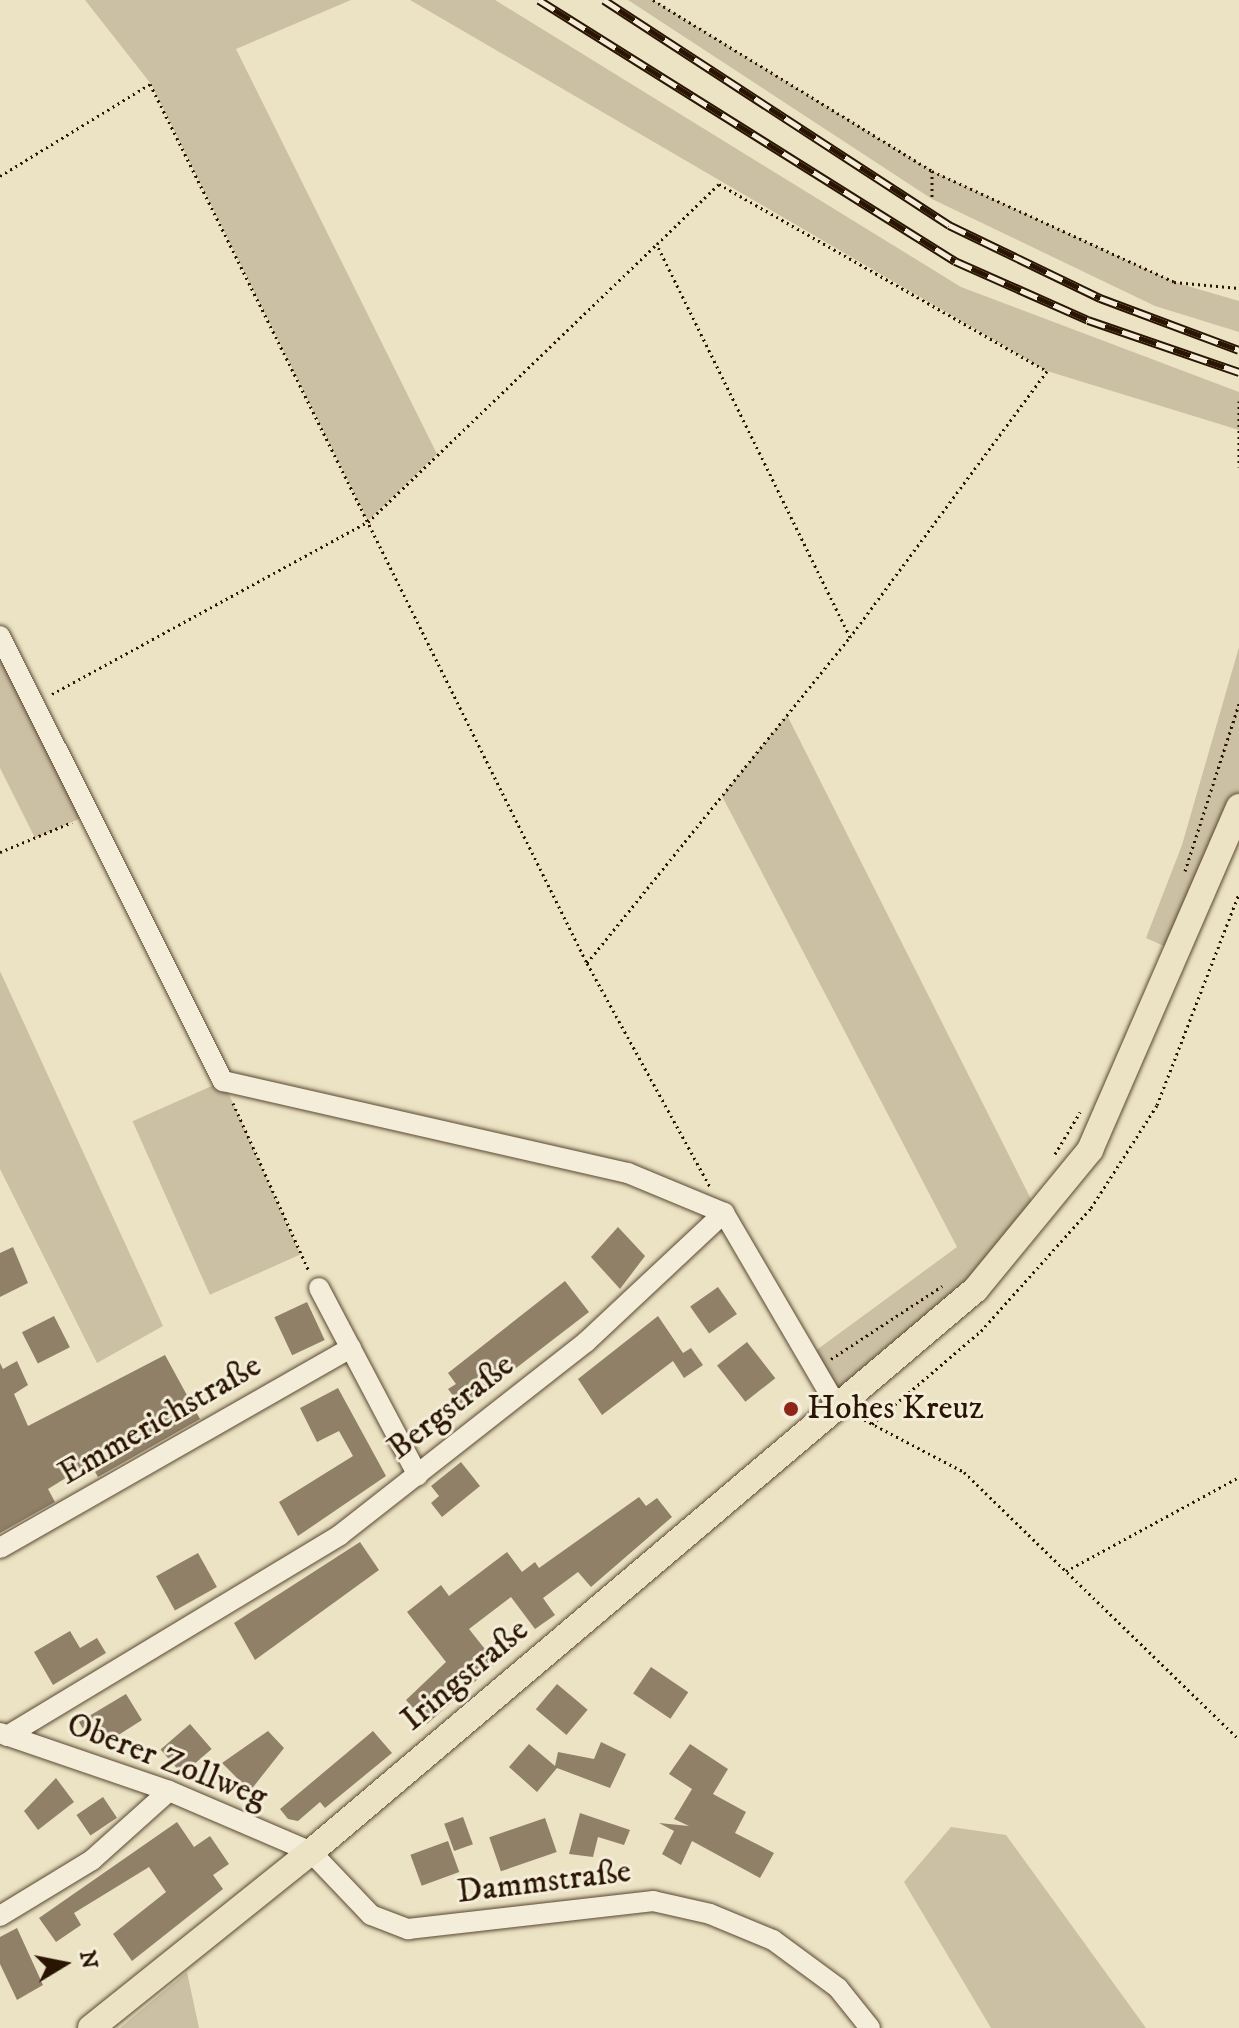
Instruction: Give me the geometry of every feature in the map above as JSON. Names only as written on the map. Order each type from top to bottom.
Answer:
[{"type":"main road","name":"Iringstraße","points":[[91,2028],[311,1852],[828,1393],[876,1368],[976,1289],[1041,1219],[1090,1150],[1239,807]]},
{"type":"street","points":[[0,636],[223,1081],[628,1173],[724,1213],[828,1393]]},
{"type":"street","name":"Bergstraße","points":[[4,1735],[209,1618],[418,1476],[586,1342],[724,1213]]},
{"type":"street","points":[[319,1288],[418,1476]]},
{"type":"street","name":"Emmerichstraße","points":[[0,1548],[351,1348]]},
{"type":"street","name":"Oberer Zollweg","points":[[4,1735],[169,1791],[311,1852]]},
{"type":"street","points":[[0,1916],[92,1860],[169,1791]]},
{"type":"street","name":"Dammstraße","points":[[311,1852],[371,1915],[408,1929],[653,1901],[710,1914],[773,1940],[838,1988],[870,2028]]},
{"type":"path","points":[[653,0],[932,171],[1174,282],[1239,288]]},
{"type":"path","points":[[0,176],[150,84],[587,963],[724,1213]]},
{"type":"path","points":[[932,171],[932,199]]},
{"type":"path","points":[[34,704],[368,522],[719,184],[1047,371],[850,637],[587,963]]},
{"type":"path","points":[[657,244],[850,637]]},
{"type":"path","points":[[1239,401],[1239,467]]},
{"type":"path","points":[[1182,879],[1239,704]]},
{"type":"path","points":[[0,852],[90,814]]},
{"type":"path","points":[[223,1081],[319,1288]]},
{"type":"path","points":[[1047,1168],[1084,1105]]},
{"type":"path","points":[[951,1280],[829,1360],[828,1393],[964,1472],[1239,1739]]},
{"type":"path","points":[[1066,1571],[1239,1477]]},
{"type":"shaded area","points":[[85,0],[351,0],[236,49],[437,454],[368,521],[151,84]]},
{"type":"shaded area","points":[[410,0],[495,0],[961,287],[1239,392],[1239,430],[1047,371]]},
{"type":"shaded area","points":[[628,0],[653,0],[932,171],[1174,282],[1239,301],[1239,332],[1155,306],[932,199]]},
{"type":"shaded area","points":[[0,636],[90,814],[35,838],[0,768]]},
{"type":"shaded area","points":[[1239,647],[1239,807],[1177,952],[1146,938],[1182,845]]},
{"type":"shaded area","points":[[787,715],[1041,1219],[835,1403],[807,1357],[957,1247],[722,796]]},
{"type":"shaded area","points":[[0,971],[163,1326],[97,1363],[0,1169]]},
{"type":"shaded area","points":[[223,1081],[300,1255],[210,1295],[133,1121]]},
{"type":"shaded area","points":[[951,1827],[1006,1835],[1146,2028],[991,2028],[904,1882]]},
{"type":"shaded area","points":[[187,1972],[199,2028],[120,2028],[133,2017]]},
{"type":"building","points":[[618,1227],[645,1256],[620,1289],[591,1257]]},
{"type":"building","points":[[13,1247],[28,1283],[0,1297],[0,1253]]},
{"type":"building","points":[[565,1281],[589,1312],[463,1409],[448,1389],[456,1384],[448,1373]]},
{"type":"building","points":[[718,1287],[737,1314],[709,1334],[690,1307]]},
{"type":"building","points":[[307,1302],[325,1340],[292,1355],[274,1317]]},
{"type":"building","points":[[54,1316],[70,1347],[38,1364],[22,1332]]},
{"type":"building","points":[[658,1316],[683,1353],[691,1348],[703,1365],[684,1378],[673,1361],[602,1415],[578,1379]]},
{"type":"building","points":[[747,1342],[775,1378],[745,1402],[717,1365]]},
{"type":"building","points":[[165,1355],[200,1419],[98,1477],[90,1463],[48,1489],[55,1502],[0,1533],[0,1363],[3,1369],[17,1361],[28,1385],[14,1394],[28,1426]]},
{"type":"building","points":[[338,1388],[386,1476],[298,1536],[279,1502],[353,1456],[339,1431],[317,1442],[300,1408]]},
{"type":"building","points":[[461,1462],[480,1486],[442,1517],[431,1503],[439,1496],[431,1486]]},
{"type":"building","points":[[639,1497],[646,1506],[657,1498],[672,1517],[591,1587],[578,1572],[543,1598],[555,1615],[535,1629],[511,1597],[469,1629],[496,1663],[427,1724],[406,1700],[446,1662],[407,1612],[441,1585],[449,1596],[507,1552],[522,1572],[535,1562],[539,1568]]},
{"type":"building","points":[[360,1542],[379,1570],[255,1660],[234,1623]]},
{"type":"building","points":[[198,1553],[217,1587],[175,1610],[156,1576]]},
{"type":"building","points":[[70,1631],[80,1648],[97,1638],[106,1653],[53,1685],[34,1652]]},
{"type":"building","points":[[651,1667],[688,1692],[670,1719],[633,1694]]},
{"type":"building","points":[[557,1684],[588,1710],[566,1735],[536,1709]]},
{"type":"building","points":[[126,1694],[142,1720],[109,1741],[104,1732],[90,1741],[79,1722]]},
{"type":"building","points":[[190,1724],[212,1749],[182,1774],[161,1750]]},
{"type":"building","points":[[268,1731],[284,1748],[250,1791],[222,1763]]},
{"type":"building","points":[[373,1731],[392,1753],[325,1808],[320,1802],[298,1821],[288,1819],[280,1809]]},
{"type":"building","points":[[601,1742],[626,1754],[610,1788],[557,1768],[537,1792],[509,1767],[529,1744],[555,1766],[558,1752],[594,1759]]},
{"type":"building","points":[[690,1744],[728,1769],[713,1794],[746,1812],[735,1833],[774,1853],[760,1878],[692,1841],[681,1865],[662,1854],[674,1831],[659,1823],[689,1826],[674,1819],[692,1789],[669,1774]]},
{"type":"building","points":[[56,1778],[74,1802],[38,1830],[24,1811]]},
{"type":"building","points":[[103,1797],[117,1818],[90,1836],[76,1815]]},
{"type":"building","points":[[580,1813],[630,1830],[624,1845],[598,1837],[593,1857],[569,1854]]},
{"type":"building","points":[[463,1817],[473,1844],[454,1851],[444,1824]]},
{"type":"building","points":[[545,1818],[557,1852],[501,1871],[489,1837]]},
{"type":"building","points":[[177,1822],[194,1847],[210,1836],[229,1864],[213,1875],[223,1889],[132,1961],[113,1934],[166,1892],[149,1867],[74,1913],[81,1925],[56,1942],[39,1918]]},
{"type":"building","points":[[448,1841],[459,1872],[422,1886],[410,1855]]},
{"type":"building","points":[[17,1928],[43,1985],[17,2000],[0,1964],[0,1937]]},
{"type":"railway","points":[[539,0],[955,261],[1088,320],[1239,372]]},
{"type":"railway","points":[[604,0],[949,225],[1100,298],[1239,350]]},
{"type":"place","name":"Hohes Kreuz","points":[[791,1409]]}]
